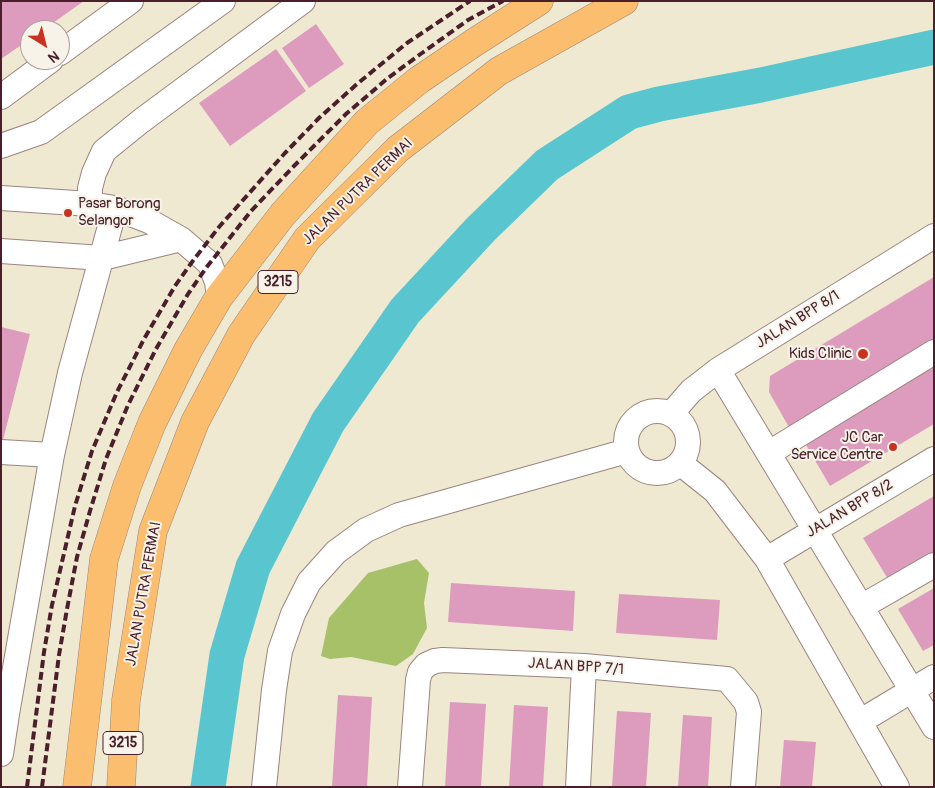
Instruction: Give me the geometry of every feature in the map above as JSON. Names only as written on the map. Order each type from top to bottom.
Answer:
[{"type":"main road","name":"3215","points":[[77,787],[104,559],[128,486],[152,423],[188,350],[219,297],[283,214],[367,122],[419,80],[539,1]]},
{"type":"main road","name":"JALAN PUTRA PERMAI","points":[[121,787],[126,700],[153,531],[195,422],[241,336],[307,239],[398,149],[499,71],[624,1]]},
{"type":"street","points":[[70,47],[131,1]]},
{"type":"street","points":[[1,146],[41,132],[223,1]]},
{"type":"street","points":[[90,204],[90,188],[94,173],[104,151],[141,121],[303,1]]},
{"type":"street","points":[[1,97],[37,70]]},
{"type":"street","points":[[1,198],[90,204],[115,208],[149,221],[181,239],[210,264],[217,282],[219,297]]},
{"type":"street","points":[[1,754],[8,704],[52,455],[70,373],[115,208]]},
{"type":"street","name":"JALAN BPP 8/1","points":[[671,414],[691,391],[718,370],[934,236]]},
{"type":"street","points":[[1,251],[102,258],[181,239]]},
{"type":"street","points":[[768,453],[934,352]]},
{"type":"street","points":[[718,370],[934,727]]},
{"type":"street","points":[[651,411],[671,414],[685,427],[688,436],[688,446],[680,463],[664,472],[654,473],[645,471],[631,460],[627,451],[628,431],[633,422],[641,415],[651,411]]},
{"type":"street","points":[[264,787],[280,652],[293,614],[309,582],[336,552],[366,530],[399,515],[627,451]]},
{"type":"street","points":[[1,452],[52,455]]},
{"type":"street","name":"JALAN BPP 8/2","points":[[766,559],[934,460]]},
{"type":"street","points":[[680,463],[715,490],[766,559],[861,721],[897,787]]},
{"type":"street","points":[[861,607],[934,565]]},
{"type":"street","name":"JALAN BPP 7/1","points":[[410,787],[420,672],[426,665],[443,660],[584,666],[728,679],[746,702],[749,712],[743,787]]},
{"type":"street","points":[[578,787],[584,666]]},
{"type":"street","points":[[861,721],[934,677]]},
{"type":"green space","points":[[417,559],[429,573],[424,603],[427,628],[413,654],[396,666],[351,657],[330,659],[321,656],[329,618],[368,573]]},
{"type":"building","points":[[1,1],[84,1],[57,20],[20,20],[20,46],[1,59]]},
{"type":"building","points":[[316,24],[344,64],[309,88],[282,48]]},
{"type":"building","points":[[276,49],[306,91],[230,146],[199,103]]},
{"type":"building","points":[[934,277],[934,343],[790,429],[769,392],[770,376]]},
{"type":"building","points":[[1,327],[30,334],[2,444],[1,444]]},
{"type":"building","points":[[934,360],[934,424],[830,486],[802,438]]},
{"type":"building","points":[[934,496],[934,558],[891,584],[863,538]]},
{"type":"building","points":[[451,583],[575,591],[573,631],[448,622]]},
{"type":"building","points":[[934,588],[934,645],[923,651],[898,609]]},
{"type":"building","points":[[619,594],[720,600],[717,640],[616,633]]},
{"type":"building","points":[[338,695],[372,697],[367,787],[332,787]]},
{"type":"building","points":[[450,702],[486,704],[481,787],[445,787]]},
{"type":"building","points":[[514,705],[548,707],[543,787],[509,787]]},
{"type":"building","points":[[617,711],[651,713],[646,787],[612,787]]},
{"type":"building","points":[[683,715],[712,717],[708,787],[678,787]]},
{"type":"building","points":[[784,740],[816,742],[812,787],[780,787]]},
{"type":"waterway","points":[[208,787],[227,655],[253,567],[328,422],[405,311],[481,229],[547,165],[629,112],[659,104],[761,85],[934,47]]},
{"type":"railway","points":[[27,787],[44,652],[52,605],[75,506],[92,451],[117,392],[144,339],[175,286],[192,262],[219,227],[285,153],[319,118],[357,84],[407,43],[470,1]]},
{"type":"railway","points":[[42,787],[59,655],[77,557],[90,511],[106,459],[128,405],[156,349],[188,294],[251,211],[346,114],[388,78],[422,53],[468,20],[503,1]]},
{"type":"place","name":"Pasar Borong Selangor","points":[[68,213]]},
{"type":"place","name":"Kids Clinic","points":[[863,354]]},
{"type":"place","name":"JC Car Service Centre","points":[[893,447]]}]
